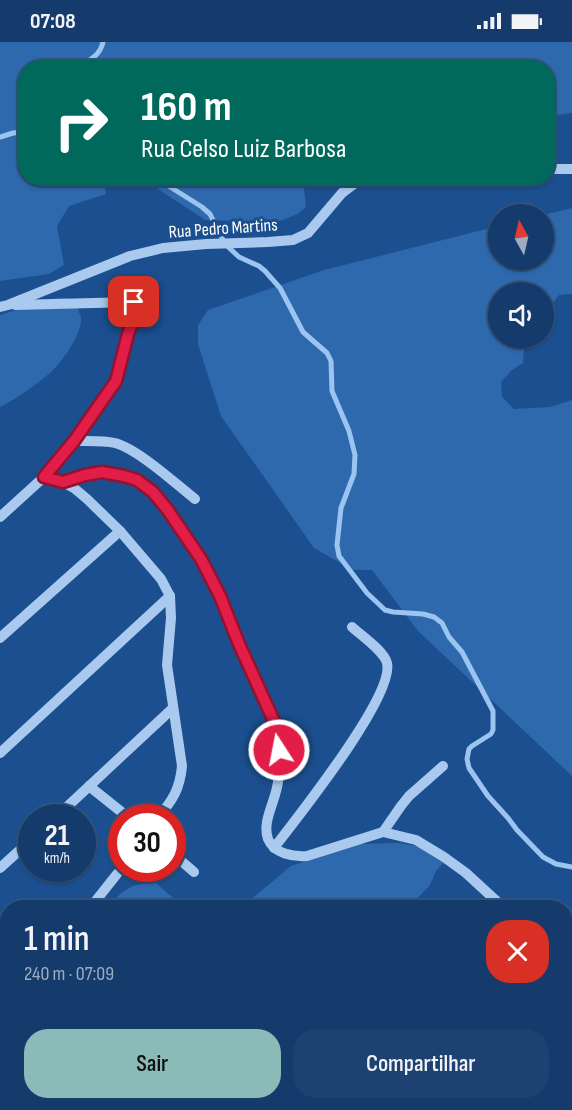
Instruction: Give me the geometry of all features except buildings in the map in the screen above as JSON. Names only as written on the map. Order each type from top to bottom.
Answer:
[{"type":"street","points":[[555,168],[572,169]]},
{"type":"street","name":"Rua Pedro Martins","points":[[3,306],[130,256],[163,248],[293,240],[308,234],[342,193],[351,186]]},
{"type":"street","points":[[0,518],[44,477],[74,441],[116,381],[128,334],[138,309],[134,302],[3,306]]},
{"type":"street","points":[[74,441],[103,441],[118,444],[159,470],[195,499]]},
{"type":"street","points":[[63,482],[102,472],[137,480],[153,492],[167,509],[201,559],[220,596],[273,719],[279,750],[278,785],[266,825],[268,839],[274,848],[295,857],[307,856],[383,832],[416,840],[466,873],[495,900]]},
{"type":"street","points":[[44,477],[63,482],[87,499],[120,531],[161,579],[170,596],[171,618],[167,665],[182,766],[180,782],[169,804]]},
{"type":"street","points":[[0,638],[120,531]]},
{"type":"street","points":[[0,753],[170,596]]},
{"type":"street","points":[[274,848],[347,749],[376,702],[387,676],[387,664],[382,655],[352,627]]},
{"type":"street","points":[[69,804],[172,709]]},
{"type":"street","points":[[383,832],[410,796],[443,766]]},
{"type":"street","points":[[88,786],[111,804]]},
{"type":"street","points":[[0,868],[18,852]]},
{"type":"street","points":[[186,865],[194,872]]},
{"type":"street","points":[[96,900],[111,882]]},
{"type":"shaded area","points":[[0,42],[572,42],[572,113],[557,115],[555,115],[555,60],[18,60],[18,186],[105,186],[106,194],[69,206],[57,226],[64,265],[49,274],[0,281]]},
{"type":"shaded area","points":[[154,186],[304,186],[306,207],[298,214],[277,222],[205,220]]},
{"type":"shaded area","points":[[572,208],[572,294],[559,295],[554,301],[554,282],[488,282],[488,348],[524,348],[523,363],[512,370],[501,382],[502,397],[514,409],[550,407],[572,400],[572,776],[418,631],[372,570],[353,570],[314,548],[221,416],[198,344],[198,325],[208,310],[324,270],[488,229],[488,270],[554,270],[554,212]]},
{"type":"shaded area","points":[[56,298],[69,299],[78,309],[81,318],[75,340],[50,373],[0,407],[0,315]]},
{"type":"shaded area","points":[[400,843],[422,847],[439,855],[443,863],[436,871],[430,885],[416,900],[249,900],[291,866],[359,844]]},
{"type":"shaded area","points":[[155,882],[175,900],[115,900],[128,888]]},
{"type":"waterway","points":[[89,60],[97,54],[103,42]]},
{"type":"waterway","points":[[0,137],[18,133]]},
{"type":"waterway","points":[[169,186],[210,214],[225,244],[239,257],[265,271],[280,288],[303,332],[327,353],[331,361],[332,391],[349,431],[355,455],[354,474],[341,508],[337,545],[339,556],[367,593],[385,610],[423,614],[434,617],[442,623],[449,637],[462,652],[493,711],[493,730],[491,734],[469,749],[467,759],[469,768],[488,796],[543,857],[556,864],[572,867]]},
{"type":"route","points":[[134,302],[138,309],[128,334],[116,381],[74,441],[44,477],[63,482],[102,472],[137,480],[153,492],[201,559],[220,596],[273,719],[279,750]]}]
